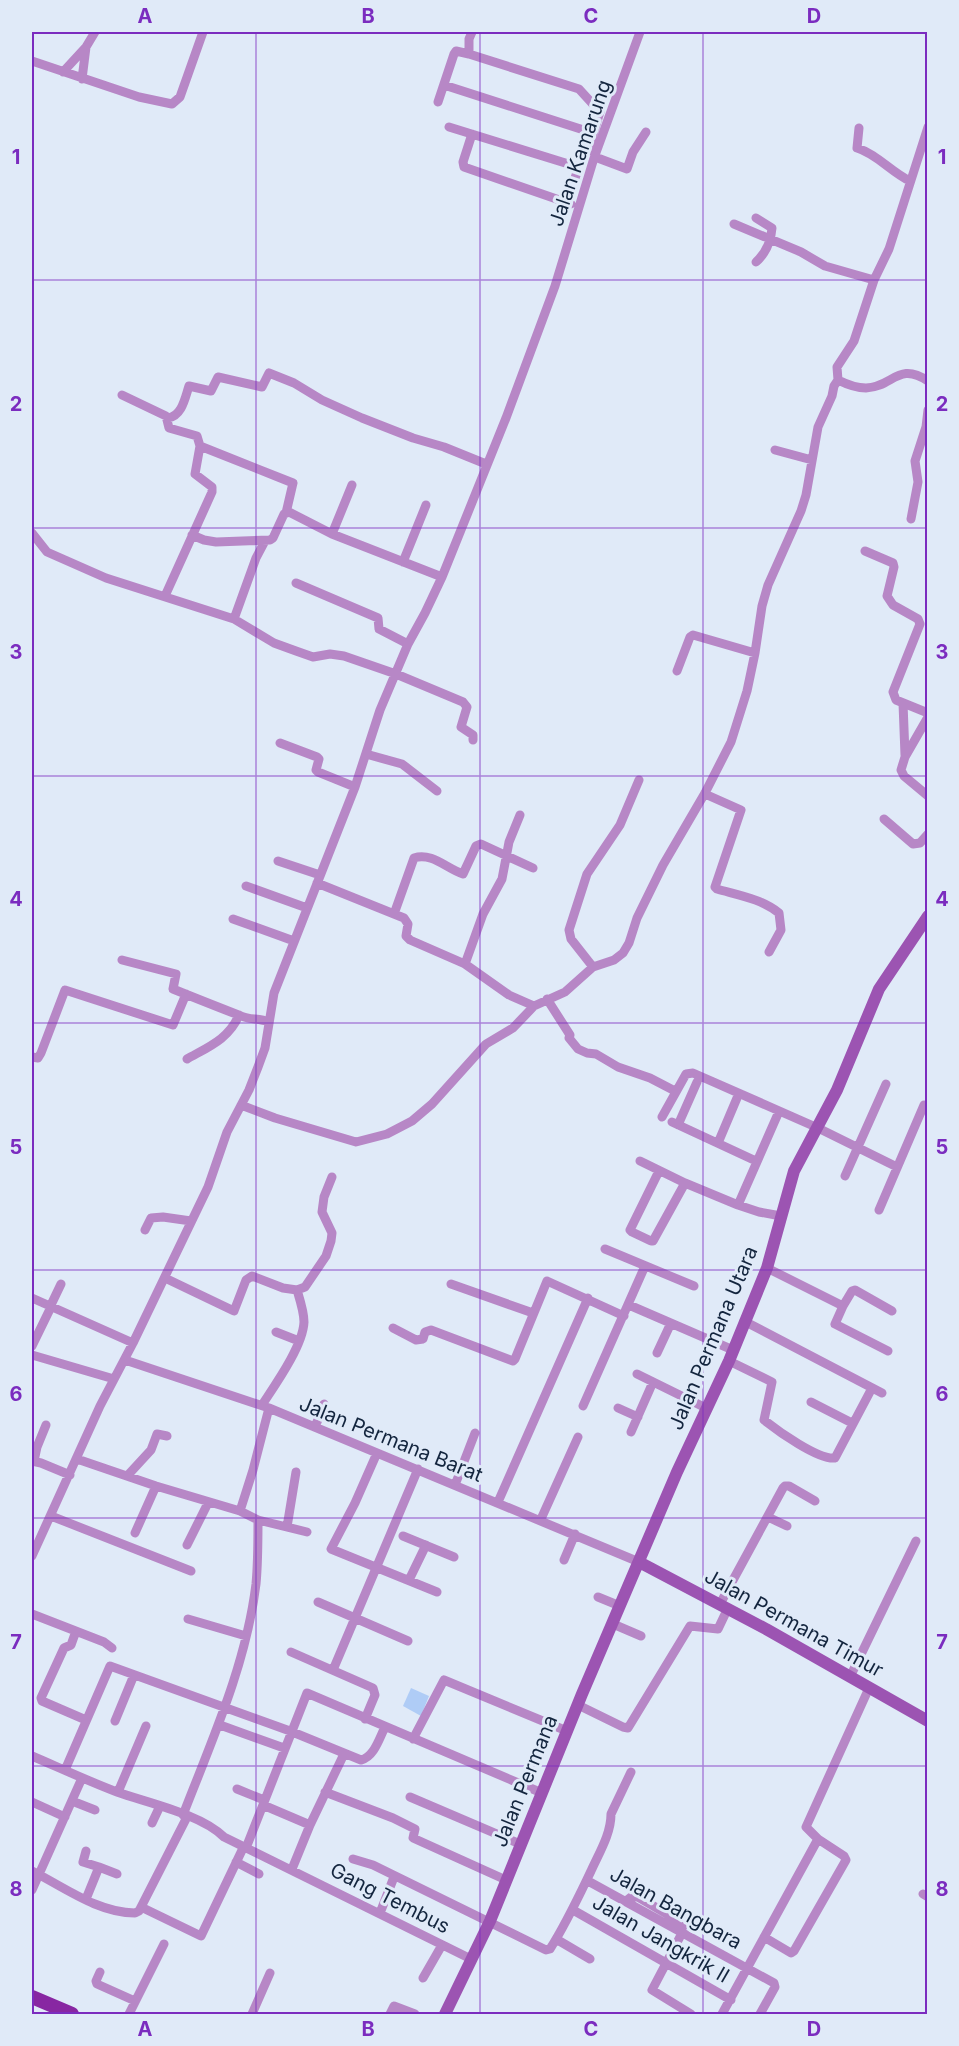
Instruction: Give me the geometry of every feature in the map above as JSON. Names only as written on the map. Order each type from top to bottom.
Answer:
[{"type":"main road","points":[[32,1997],[72,2014]]},
{"type":"street","points":[[63,72],[86,47],[95,32]]},
{"type":"street","points":[[32,61],[139,97],[174,104],[180,97],[203,32]]},
{"type":"street","points":[[469,54],[469,39],[472,32]]},
{"type":"street","name":"Jalan Kamarung","points":[[125,1360],[208,1187],[227,1132],[261,1060],[272,1002],[306,908],[355,787],[380,710],[408,644],[425,614],[441,577],[506,418],[555,286],[595,154],[640,32]]},
{"type":"street","points":[[82,79],[86,47]]},
{"type":"street","points":[[438,102],[456,51],[460,51],[581,91],[600,112],[589,147],[591,151],[627,169],[633,152],[646,132]]},
{"type":"street","points":[[444,85],[593,134]]},
{"type":"street","points":[[449,126],[575,166],[577,172],[567,202]]},
{"type":"street","points":[[241,1105],[351,1141],[363,1142],[375,1138],[412,1121],[444,1093],[486,1044],[513,1028],[534,1006],[572,987],[592,967],[614,960],[626,949],[637,918],[663,865],[705,794],[731,742],[747,691],[762,606],[768,585],[801,511],[818,427],[838,380],[837,367],[854,341],[874,280],[889,249],[927,127]]},
{"type":"street","points":[[859,128],[856,148],[871,153],[896,175],[910,181]]},
{"type":"street","points":[[472,134],[463,162],[464,167],[579,206]]},
{"type":"street","points":[[756,218],[771,226],[770,240],[762,256],[756,262]]},
{"type":"street","points":[[734,224],[801,252],[825,266],[874,280]]},
{"type":"street","points":[[838,380],[867,388],[911,372],[927,381]]},
{"type":"street","points":[[122,395],[168,418],[174,418],[179,412],[189,386],[211,391],[218,377],[259,387],[264,384],[269,373],[294,383],[322,400],[362,418],[486,464]]},
{"type":"street","points":[[911,519],[918,482],[915,461],[926,427],[927,410]]},
{"type":"street","points":[[165,596],[213,490],[211,485],[195,474],[200,446],[196,436],[169,428],[168,418]]},
{"type":"street","points":[[192,535],[216,542],[265,541],[273,538],[286,513],[293,483],[200,446]]},
{"type":"street","points":[[775,450],[812,460]]},
{"type":"street","points":[[332,534],[352,484]]},
{"type":"street","points":[[403,562],[426,505]]},
{"type":"street","points":[[286,513],[332,534],[441,577]]},
{"type":"street","points":[[32,533],[47,552],[106,578],[234,619],[274,643],[313,657],[330,654],[344,656],[396,674],[465,704],[467,707],[460,726],[474,736],[473,740]]},
{"type":"street","points":[[234,619],[256,558],[265,541]]},
{"type":"street","points":[[865,551],[893,563],[887,596],[893,605],[918,619],[923,630],[893,692],[896,700],[927,715],[905,757],[901,770],[904,776],[927,796]]},
{"type":"street","points":[[296,583],[378,618],[379,629],[408,644]]},
{"type":"street","points":[[677,671],[690,637],[693,635],[755,653]]},
{"type":"street","points":[[903,703],[905,757]]},
{"type":"street","points":[[280,743],[317,757],[319,759],[316,770],[318,772],[355,787]]},
{"type":"street","points":[[366,754],[402,764],[436,791]]},
{"type":"street","points":[[592,967],[571,939],[569,930],[587,874],[620,825],[639,780]]},
{"type":"street","points":[[705,794],[741,810],[716,887],[759,901],[771,906],[779,913],[781,930],[769,952]]},
{"type":"street","points":[[465,964],[483,914],[502,879],[506,855],[520,815]]},
{"type":"street","points":[[884,819],[913,844],[920,843],[927,834]]},
{"type":"street","points":[[394,914],[414,858],[423,856],[430,858],[463,874],[474,849],[479,844],[533,868]]},
{"type":"street","points":[[278,861],[407,921],[406,936],[410,940],[465,964],[509,995],[534,1006]]},
{"type":"street","points":[[246,886],[306,908]]},
{"type":"street","name":"Jalan Permana Utara","points":[[639,1562],[705,1408],[731,1356],[767,1268],[794,1171],[818,1128],[879,989],[927,916]]},
{"type":"street","points":[[233,920],[294,941]]},
{"type":"street","points":[[122,960],[176,974],[173,989],[253,1020],[261,1019],[269,1022]]},
{"type":"street","points":[[32,1057],[38,1058],[41,1053],[65,990],[173,1025],[186,994]]},
{"type":"street","points":[[547,999],[570,1035],[568,1038],[578,1048],[587,1053],[596,1054],[618,1067],[678,1087]]},
{"type":"street","points":[[187,1059],[219,1041],[235,1024],[239,1015]]},
{"type":"street","points":[[671,1121],[678,1087],[686,1074],[693,1073],[818,1128],[897,1167]]},
{"type":"street","points":[[671,1121],[697,1082]]},
{"type":"street","points":[[845,1176],[886,1084]]},
{"type":"street","points":[[718,1143],[737,1098]]},
{"type":"street","points":[[879,1210],[924,1105]]},
{"type":"street","points":[[738,1205],[777,1116]]},
{"type":"street","points":[[671,1121],[756,1161]]},
{"type":"street","points":[[640,1161],[738,1205],[780,1219]]},
{"type":"street","points":[[659,1171],[630,1230],[651,1241],[685,1183]]},
{"type":"street","points":[[165,1278],[234,1311],[246,1280],[252,1276],[283,1288],[297,1290],[305,1287],[326,1256],[331,1241],[332,1233],[322,1212],[324,1197],[332,1177]]},
{"type":"street","points":[[145,1230],[151,1218],[163,1217],[191,1221]]},
{"type":"street","points":[[605,1249],[694,1286]]},
{"type":"street","points":[[583,1406],[645,1266]]},
{"type":"street","points":[[767,1268],[843,1306]]},
{"type":"street","points":[[393,1328],[416,1340],[423,1339],[425,1332],[431,1330],[513,1361],[547,1281],[624,1316]]},
{"type":"street","points":[[32,1346],[61,1284]]},
{"type":"street","points":[[451,1284],[533,1313]]},
{"type":"street","points":[[240,1511],[254,1470],[265,1407],[299,1341],[304,1320],[297,1290]]},
{"type":"street","points":[[888,1351],[835,1324],[850,1292],[855,1290],[892,1311]]},
{"type":"street","points":[[32,1298],[133,1343]]},
{"type":"street","points":[[498,1502],[588,1298]]},
{"type":"street","points":[[629,1305],[671,1323],[772,1382],[764,1420],[827,1458],[835,1458],[872,1388]]},
{"type":"street","points":[[744,1322],[882,1393]]},
{"type":"street","points":[[657,1353],[671,1323]]},
{"type":"street","points":[[276,1332],[299,1341]]},
{"type":"street","points":[[32,1355],[114,1379]]},
{"type":"street","points":[[32,1556],[125,1360]]},
{"type":"street","name":"Jalan Permana Barat","points":[[125,1360],[265,1407],[639,1562]]},
{"type":"street","points":[[636,1374],[705,1408]]},
{"type":"street","points":[[631,1432],[653,1382]]},
{"type":"street","points":[[811,1402],[852,1423]]},
{"type":"street","points":[[315,1427],[324,1404]]},
{"type":"street","points":[[618,1408],[638,1417]]},
{"type":"street","points":[[46,1425],[33,1461],[70,1475]]},
{"type":"street","points":[[455,1485],[475,1433]]},
{"type":"street","points":[[128,1475],[151,1450],[157,1434],[167,1436]]},
{"type":"street","points":[[541,1520],[578,1437]]},
{"type":"street","points":[[377,1453],[355,1503],[331,1548],[437,1592]]},
{"type":"street","points":[[77,1459],[208,1503],[240,1511],[258,1520],[307,1532]]},
{"type":"street","points":[[333,1670],[418,1469]]},
{"type":"street","points":[[288,1527],[296,1472]]},
{"type":"street","points":[[135,1533],[156,1486]]},
{"type":"street","points":[[578,1705],[628,1728],[690,1626],[718,1629],[724,1606],[785,1486],[816,1501]]},
{"type":"street","points":[[187,1545],[208,1503]]},
{"type":"street","points":[[51,1516],[191,1571]]},
{"type":"street","points":[[768,1517],[787,1526]]},
{"type":"street","points":[[35,1873],[104,1907],[135,1913],[141,1907],[185,1816],[225,1709],[246,1636],[256,1583],[258,1520]]},
{"type":"street","points":[[32,1528],[42,1533]]},
{"type":"street","points":[[564,1560],[575,1534]]},
{"type":"street","points":[[404,1536],[454,1557]]},
{"type":"street","points":[[850,1677],[916,1541]]},
{"type":"street","points":[[409,1581],[426,1545]]},
{"type":"street","name":"Jalan Permana","points":[[445,2014],[490,1922],[506,1880],[516,1842],[542,1793],[639,1562]]},
{"type":"street","name":"Jalan Permana Timur","points":[[639,1562],[724,1606],[927,1721]]},
{"type":"street","points":[[598,1597],[621,1606]]},
{"type":"street","points":[[318,1602],[408,1641]]},
{"type":"street","points":[[32,1614],[104,1642],[112,1648]]},
{"type":"street","points":[[188,1619],[246,1636]]},
{"type":"street","points":[[613,1624],[640,1635]]},
{"type":"street","points":[[76,1631],[71,1645],[64,1648],[59,1656],[41,1698],[42,1701],[86,1720]]},
{"type":"street","points":[[291,1652],[373,1688],[375,1695],[365,1719]]},
{"type":"street","points":[[65,1770],[110,1666],[291,1731],[361,1761],[365,1760],[376,1746],[385,1727]]},
{"type":"street","points":[[115,1721],[134,1675]]},
{"type":"street","points":[[413,1739],[444,1680],[567,1731]]},
{"type":"street","points":[[764,1937],[790,1953],[794,1951],[846,1860],[844,1856],[806,1827],[869,1688]]},
{"type":"street","points":[[141,1907],[201,1936],[245,1847],[307,1693],[542,1793]]},
{"type":"street","points":[[220,1725],[284,1748]]},
{"type":"street","points":[[118,1792],[146,1726]]},
{"type":"street","points":[[292,1869],[344,1754]]},
{"type":"street","name":"Gang Tembus","points":[[32,1756],[82,1778],[215,1828],[224,1837],[471,1959]]},
{"type":"street","points":[[353,1859],[372,1865],[546,1950],[550,1949],[588,1881],[605,1842],[611,1814],[631,1772]]},
{"type":"street","points":[[32,1889],[35,1873],[65,1817],[82,1778]]},
{"type":"street","points":[[237,1789],[310,1825]]},
{"type":"street","points":[[325,1792],[393,1818],[415,1829],[413,1838],[506,1880]]},
{"type":"street","points":[[410,1797],[516,1842]]},
{"type":"street","points":[[72,1801],[95,1810]]},
{"type":"street","points":[[32,1802],[65,1817]]},
{"type":"street","points":[[152,1823],[160,1806]]},
{"type":"street","points":[[722,2014],[819,1839]]},
{"type":"street","points":[[86,1851],[83,1863],[117,1874]]},
{"type":"street","points":[[236,1863],[259,1874]]},
{"type":"street","points":[[86,1899],[99,1867]]},
{"type":"street","points":[[380,1913],[394,1877]]},
{"type":"street","name":"Jalan Bangbara","points":[[588,1881],[684,1929],[775,1984],[760,2014]]},
{"type":"street","name":"Jalan Jangkrik II","points":[[573,1910],[731,2000]]},
{"type":"street","points":[[684,1929],[652,1990],[691,2014]]},
{"type":"street","points":[[556,1940],[590,1959]]},
{"type":"street","points":[[129,2014],[164,1944]]},
{"type":"street","points":[[423,1978],[442,1945]]},
{"type":"street","points":[[100,1972],[97,1984],[135,2001]]},
{"type":"street","points":[[252,2014],[270,1973]]},
{"type":"street","points":[[390,2014],[394,2006],[415,2014]]},
{"type":"water","points":[[411,1688],[429,1696],[421,1716],[403,1706]]}]
